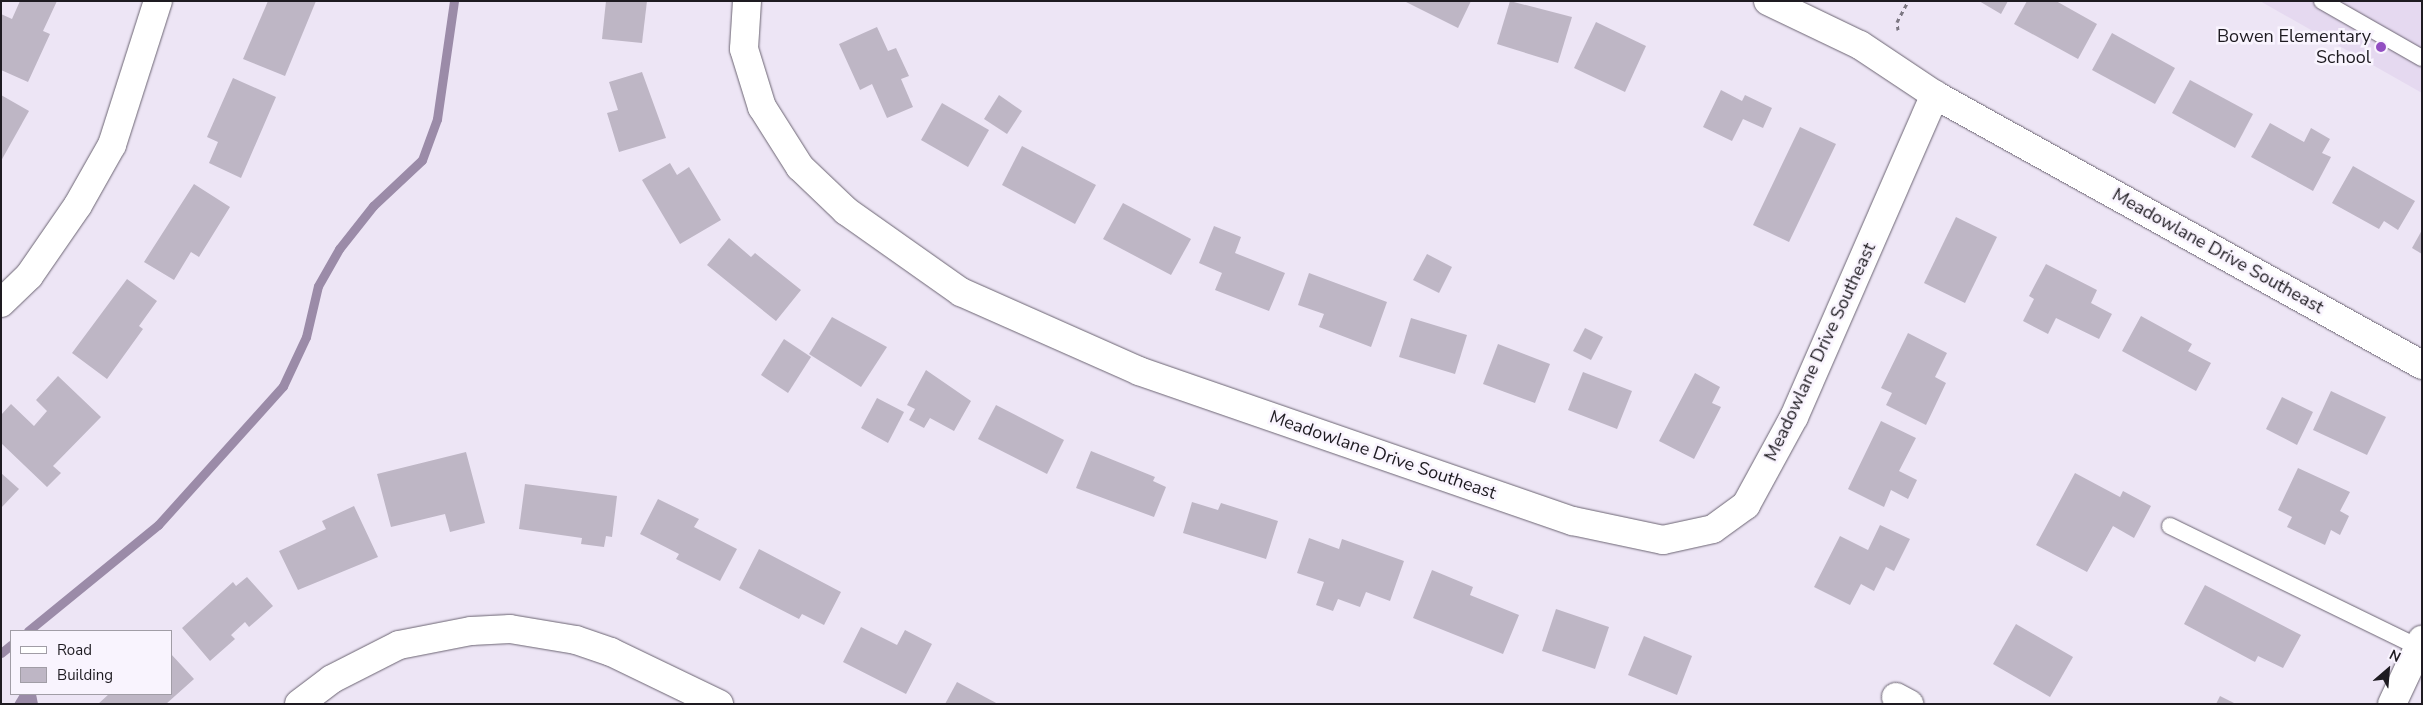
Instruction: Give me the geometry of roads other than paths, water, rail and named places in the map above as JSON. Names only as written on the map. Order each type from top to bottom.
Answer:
[{"type":"street","points":[[1,303],[40,260],[78,205],[112,145],[158,1]]},
{"type":"street","name":"Meadowlane Drive Southeast","points":[[747,1],[744,49],[762,107],[800,167],[846,211],[961,292],[1139,371],[1573,521],[1663,540],[1713,529],[1746,505],[1794,417],[1935,95]]},
{"type":"street","name":"Meadowlane Drive Southeast","points":[[1768,1],[1860,45],[1935,95],[2422,365]]},
{"type":"street","points":[[299,704],[332,679],[386,650],[471,631],[510,629],[576,640],[611,652],[719,704]]},
{"type":"street","points":[[2392,704],[2420,643]]},
{"type":"lane","points":[[2322,1],[2422,58]]},
{"type":"lane","points":[[2170,526],[2420,643]]},
{"type":"waterway","points":[[29,630],[158,525],[283,386],[306,337],[318,286],[339,249],[373,206],[422,160],[437,119],[454,1]]},
{"type":"waterway","points":[[1,653],[10,646]]},
{"type":"place","name":"Bowen Elementary School","points":[[2381,47]]}]
